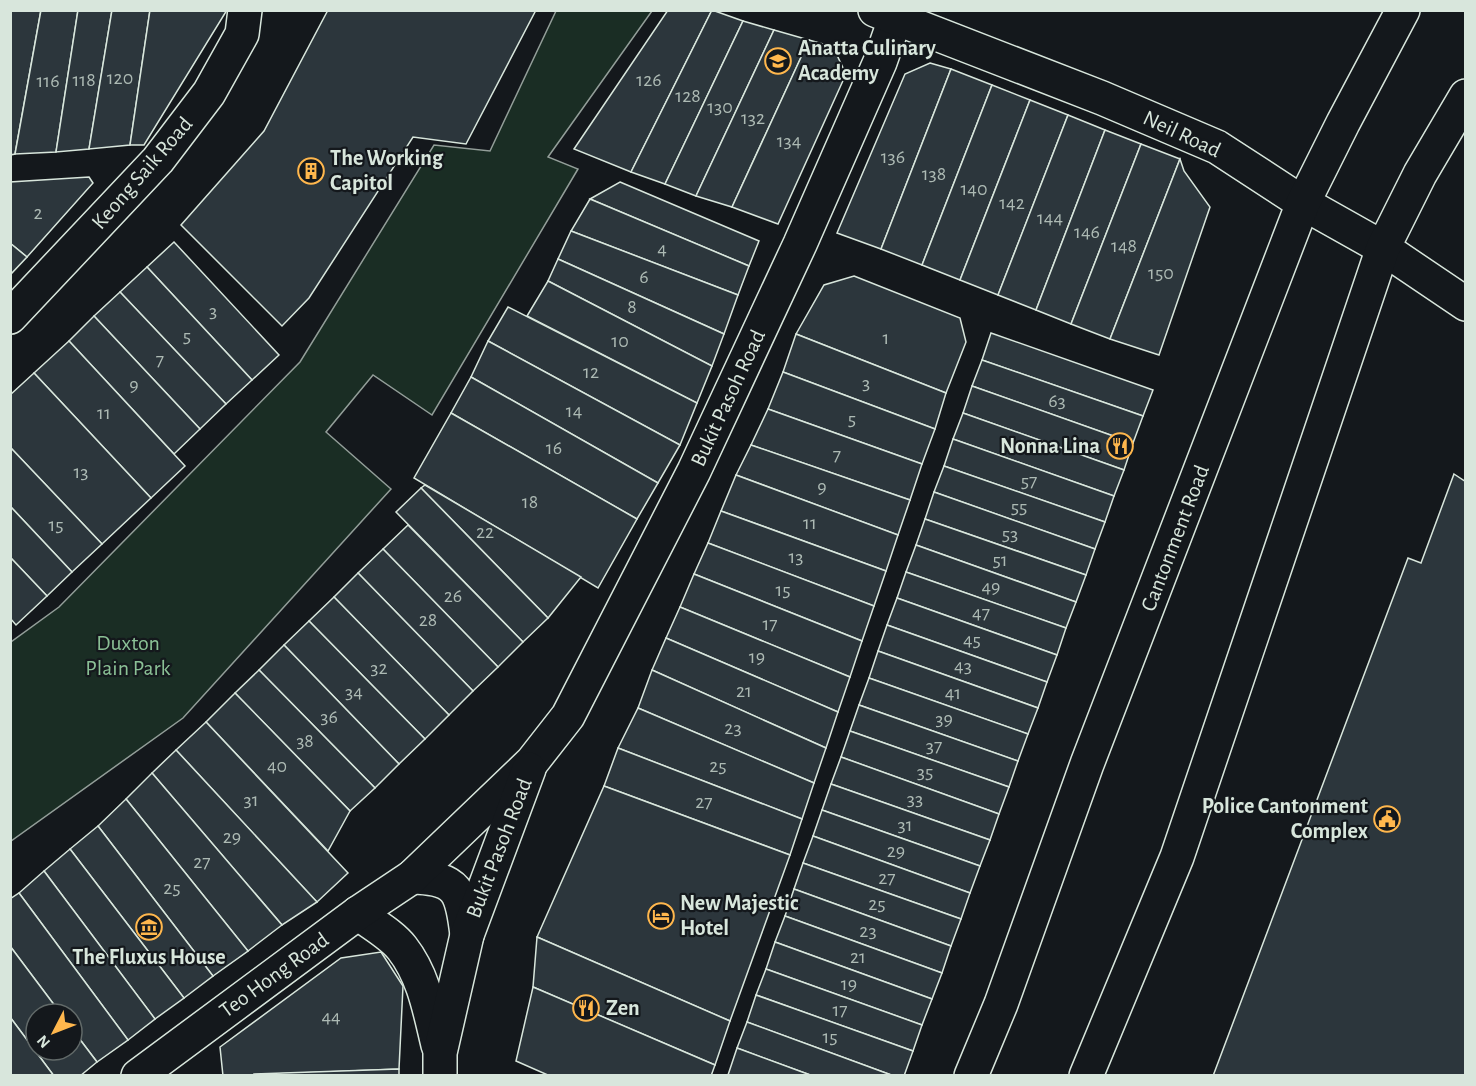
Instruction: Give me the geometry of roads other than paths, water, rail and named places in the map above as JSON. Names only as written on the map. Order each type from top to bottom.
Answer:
[{"type":"main road","name":"Keong Saik Road","points":[[10,317],[158,160],[209,93],[242,34],[245,10]]},
{"type":"main road","name":"Cantonment Road","points":[[971,1076],[1001,1004],[1088,764],[1304,203],[1342,123],[1403,10]]},
{"type":"main road","name":"Neil Road","points":[[885,15],[1102,98],[1217,147],[1304,203],[1383,248],[1466,304]]},
{"type":"main road","name":"Bukit Pasoh Road","points":[[411,877],[532,762],[568,716],[694,471],[800,244],[880,62],[885,15]]},
{"type":"main road","points":[[1086,1076],[1177,857],[1383,248],[1420,174],[1466,96]]},
{"type":"main road","name":"Bukit Pasoh Road","points":[[440,1064],[467,934],[532,762]]},
{"type":"main road","name":"Bukit Pasoh Road","points":[[411,877],[439,878],[459,894],[464,902],[467,934]]},
{"type":"main road","name":"Teo Hong Road","points":[[138,1076],[358,913],[411,877]]},
{"type":"main road","name":"Bukit Pasoh Road","points":[[358,913],[402,947],[414,967],[423,986],[440,1064]]},
{"type":"place","name":"Anatta Culinary Academy","points":[[778,61]]},
{"type":"place","name":"The Working Capitol","points":[[311,171]]},
{"type":"place","name":"Nonna Lina","points":[[1120,446]]},
{"type":"place","name":"Police Cantonment Complex","points":[[1387,819]]},
{"type":"place","name":"New Majestic Hotel","points":[[661,916]]},
{"type":"place","name":"The Fluxus House","points":[[149,927]]},
{"type":"place","name":"Zen","points":[[586,1008]]},
{"type":"park label","name":"Duxton Plain Park","points":[[128,656]]}]
